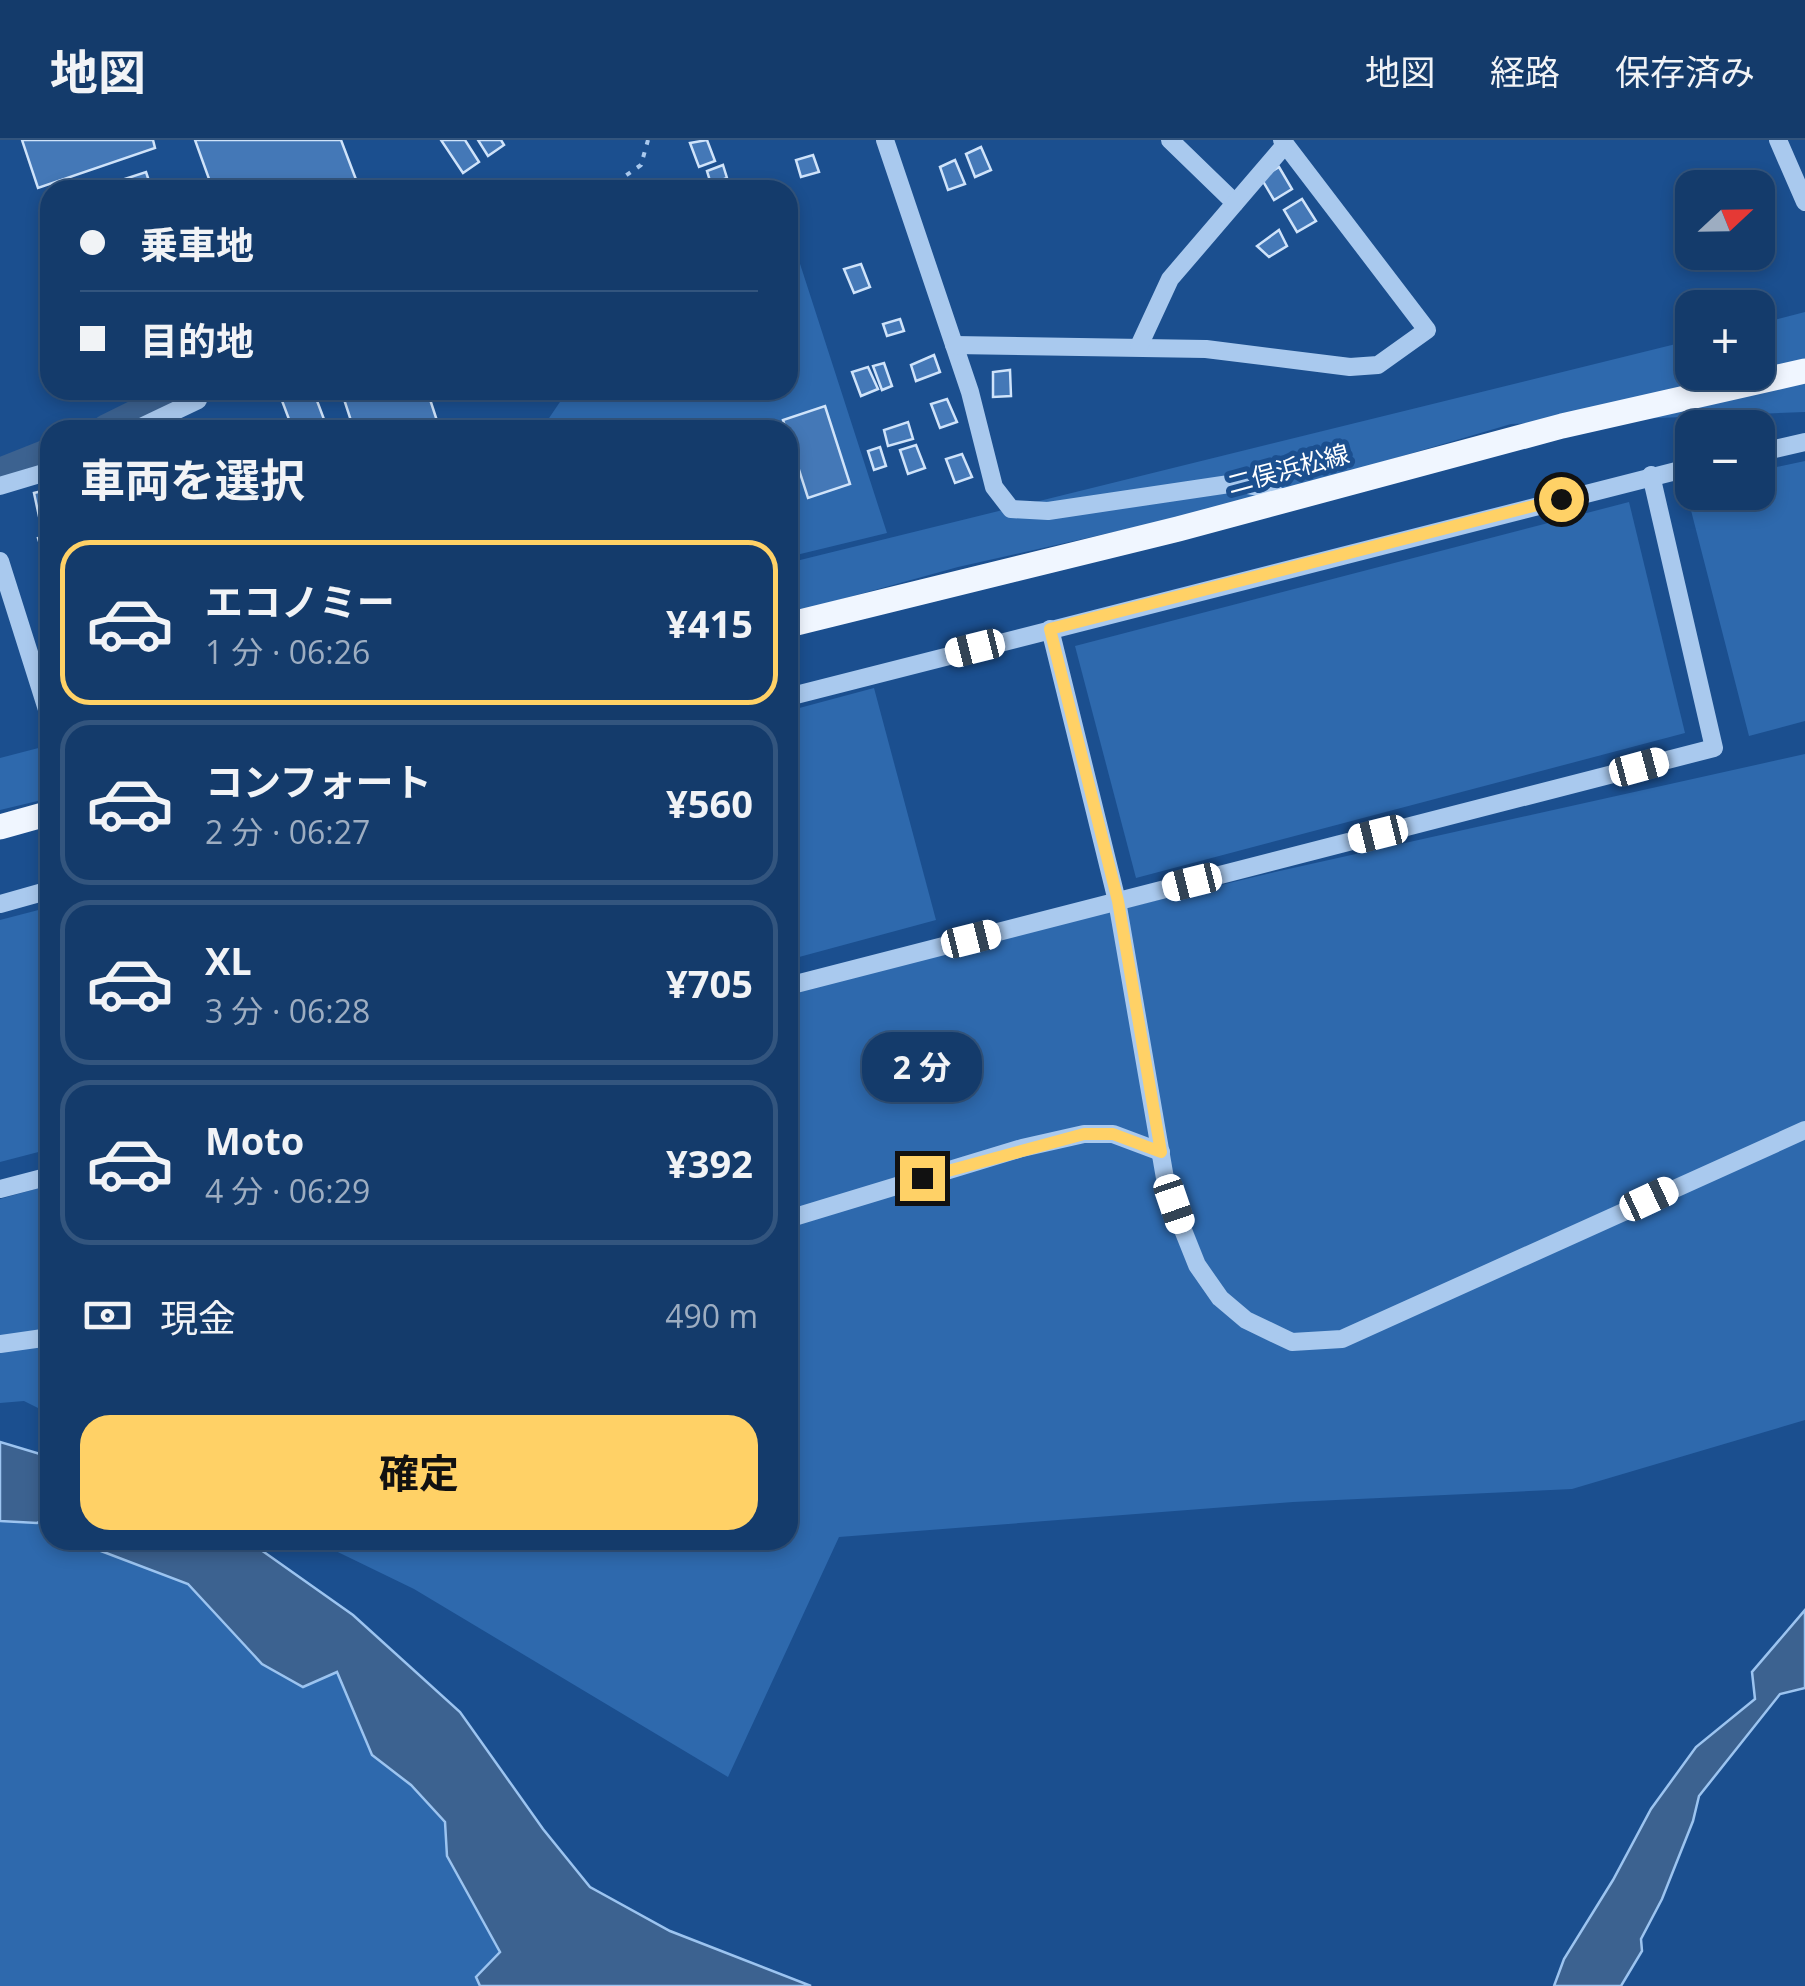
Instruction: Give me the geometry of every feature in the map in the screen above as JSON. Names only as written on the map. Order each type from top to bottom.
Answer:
[{"type":"main road","name":"二俣浜松線","points":[[798,622],[1562,426],[1805,371]]},
{"type":"main road","points":[[0,827],[40,816]]},
{"type":"street","points":[[885,140],[954,345],[994,486],[1011,508],[1048,511],[1236,484],[1266,488],[1284,500]]},
{"type":"street","points":[[1170,140],[1235,203]]},
{"type":"street","points":[[1778,140],[1805,202]]},
{"type":"street","points":[[954,345],[1139,346],[1350,367],[1378,365],[1427,330],[1283,143],[1170,279],[1139,346]]},
{"type":"street","points":[[157,420],[198,400]]},
{"type":"street","points":[[1775,449],[1805,442]]},
{"type":"street","points":[[798,694],[1675,471]]},
{"type":"street","points":[[0,486],[40,473]]},
{"type":"street","points":[[798,983],[1714,748],[1651,476]]},
{"type":"street","points":[[0,562],[40,688]]},
{"type":"street","points":[[1050,629],[1118,901],[1161,1152],[1181,1226],[1198,1265],[1220,1298],[1246,1320],[1292,1342],[1342,1338],[1805,1130]]},
{"type":"street","points":[[0,904],[40,893]]},
{"type":"street","points":[[798,1216],[1022,1148],[1084,1134],[1113,1134],[1161,1152]]},
{"type":"street","points":[[0,1189],[40,1179]]},
{"type":"street","points":[[0,1344],[40,1338]]},
{"type":"path","points":[[620,180],[641,165],[648,140]]},
{"type":"shaded area","points":[[798,258],[887,533],[798,555],[798,420],[548,420],[561,400],[798,400]]},
{"type":"shaded area","points":[[1805,312],[1805,412],[1675,410],[1675,417],[1511,424],[1243,503],[958,567],[798,611],[798,561],[1675,344],[1675,390],[1775,390],[1775,320]]},
{"type":"shaded area","points":[[1805,461],[1805,721],[1749,736],[1691,510],[1775,510],[1775,467]]},
{"type":"shaded area","points":[[1629,502],[1685,733],[1136,878],[1075,646]]},
{"type":"shaded area","points":[[874,688],[936,920],[798,957],[798,708]]},
{"type":"shaded area","points":[[40,748],[40,800],[0,810],[0,758]]},
{"type":"shaded area","points":[[1805,754],[1805,1420],[1572,1489],[1293,1502],[839,1537],[728,1777],[414,1589],[334,1550],[798,1550],[798,987],[1275,872]]},
{"type":"shaded area","points":[[40,910],[40,1152],[0,1162],[0,920]]},
{"type":"shaded area","points":[[40,1188],[40,1409],[24,1401],[0,1403],[0,1199]]},
{"type":"shaded area","points":[[0,1442],[40,1454],[40,1522],[0,1521]]},
{"type":"shaded area","points":[[0,1510],[40,1513],[40,1550],[127,1550],[333,1651],[491,1877],[527,1986],[0,1986]]},
{"type":"shaded area","points":[[98,1550],[261,1550],[353,1615],[460,1712],[543,1829],[590,1887],[670,1931],[811,1986],[480,1986],[476,1977],[500,1952],[447,1856],[445,1822],[411,1785],[372,1755],[337,1672],[303,1687],[262,1664],[188,1584]]},
{"type":"shaded area","points":[[1805,1610],[1805,1688],[1780,1694],[1699,1796],[1662,1899],[1641,1939],[1642,1951],[1621,1986],[1554,1986],[1564,1959],[1651,1809],[1696,1747],[1755,1699],[1752,1672]]},
{"type":"building","points":[[22,140],[153,140],[155,148],[61,180],[40,180],[38,188]]},
{"type":"building","points":[[195,140],[341,140],[356,180],[209,180]]},
{"type":"building","points":[[441,140],[465,140],[479,162],[463,173]]},
{"type":"building","points":[[478,140],[501,140],[504,145],[488,156]]},
{"type":"building","points":[[707,140],[715,161],[699,167],[690,143]]},
{"type":"building","points":[[981,147],[991,170],[975,177],[966,154]]},
{"type":"building","points":[[813,155],[819,172],[801,177],[796,160]]},
{"type":"building","points":[[955,160],[965,184],[948,190],[940,167]]},
{"type":"building","points":[[723,165],[727,178],[710,180],[707,171]]},
{"type":"building","points":[[1279,167],[1292,189],[1274,200],[1261,178]]},
{"type":"building","points":[[146,172],[149,180],[122,180]]},
{"type":"building","points":[[1302,199],[1316,221],[1297,232],[1284,210]]},
{"type":"building","points":[[1279,230],[1287,246],[1269,257],[1257,246]]},
{"type":"building","points":[[861,264],[870,287],[854,293],[844,269]]},
{"type":"building","points":[[900,319],[904,331],[887,336],[883,324]]},
{"type":"building","points":[[934,355],[940,372],[916,381],[911,365]]},
{"type":"building","points":[[884,363],[892,386],[882,390],[873,366]]},
{"type":"building","points":[[868,367],[878,389],[861,396],[852,372]]},
{"type":"building","points":[[1010,370],[1011,396],[993,397],[993,372]]},
{"type":"building","points":[[947,399],[957,422],[940,428],[931,404]]},
{"type":"building","points":[[282,400],[317,400],[324,420],[289,420]]},
{"type":"building","points":[[344,400],[430,400],[437,420],[351,420]]},
{"type":"building","points":[[825,406],[850,484],[808,498],[798,467],[798,420],[783,420]]},
{"type":"building","points":[[908,422],[913,439],[888,446],[884,430]]},
{"type":"building","points":[[916,445],[925,468],[908,474],[900,450]]},
{"type":"building","points":[[880,447],[886,466],[874,470],[868,451]]},
{"type":"building","points":[[962,454],[972,477],[955,483],[946,459]]},
{"type":"building","points":[[40,492],[40,521],[34,493]]},
{"type":"waterway","points":[[127,420],[168,400]]},
{"type":"waterway","points":[[0,474],[40,458]]},
{"type":"route","points":[[922,1178],[1084,1134],[1113,1134],[1161,1152],[1118,901],[1050,629],[1561,499]]}]
